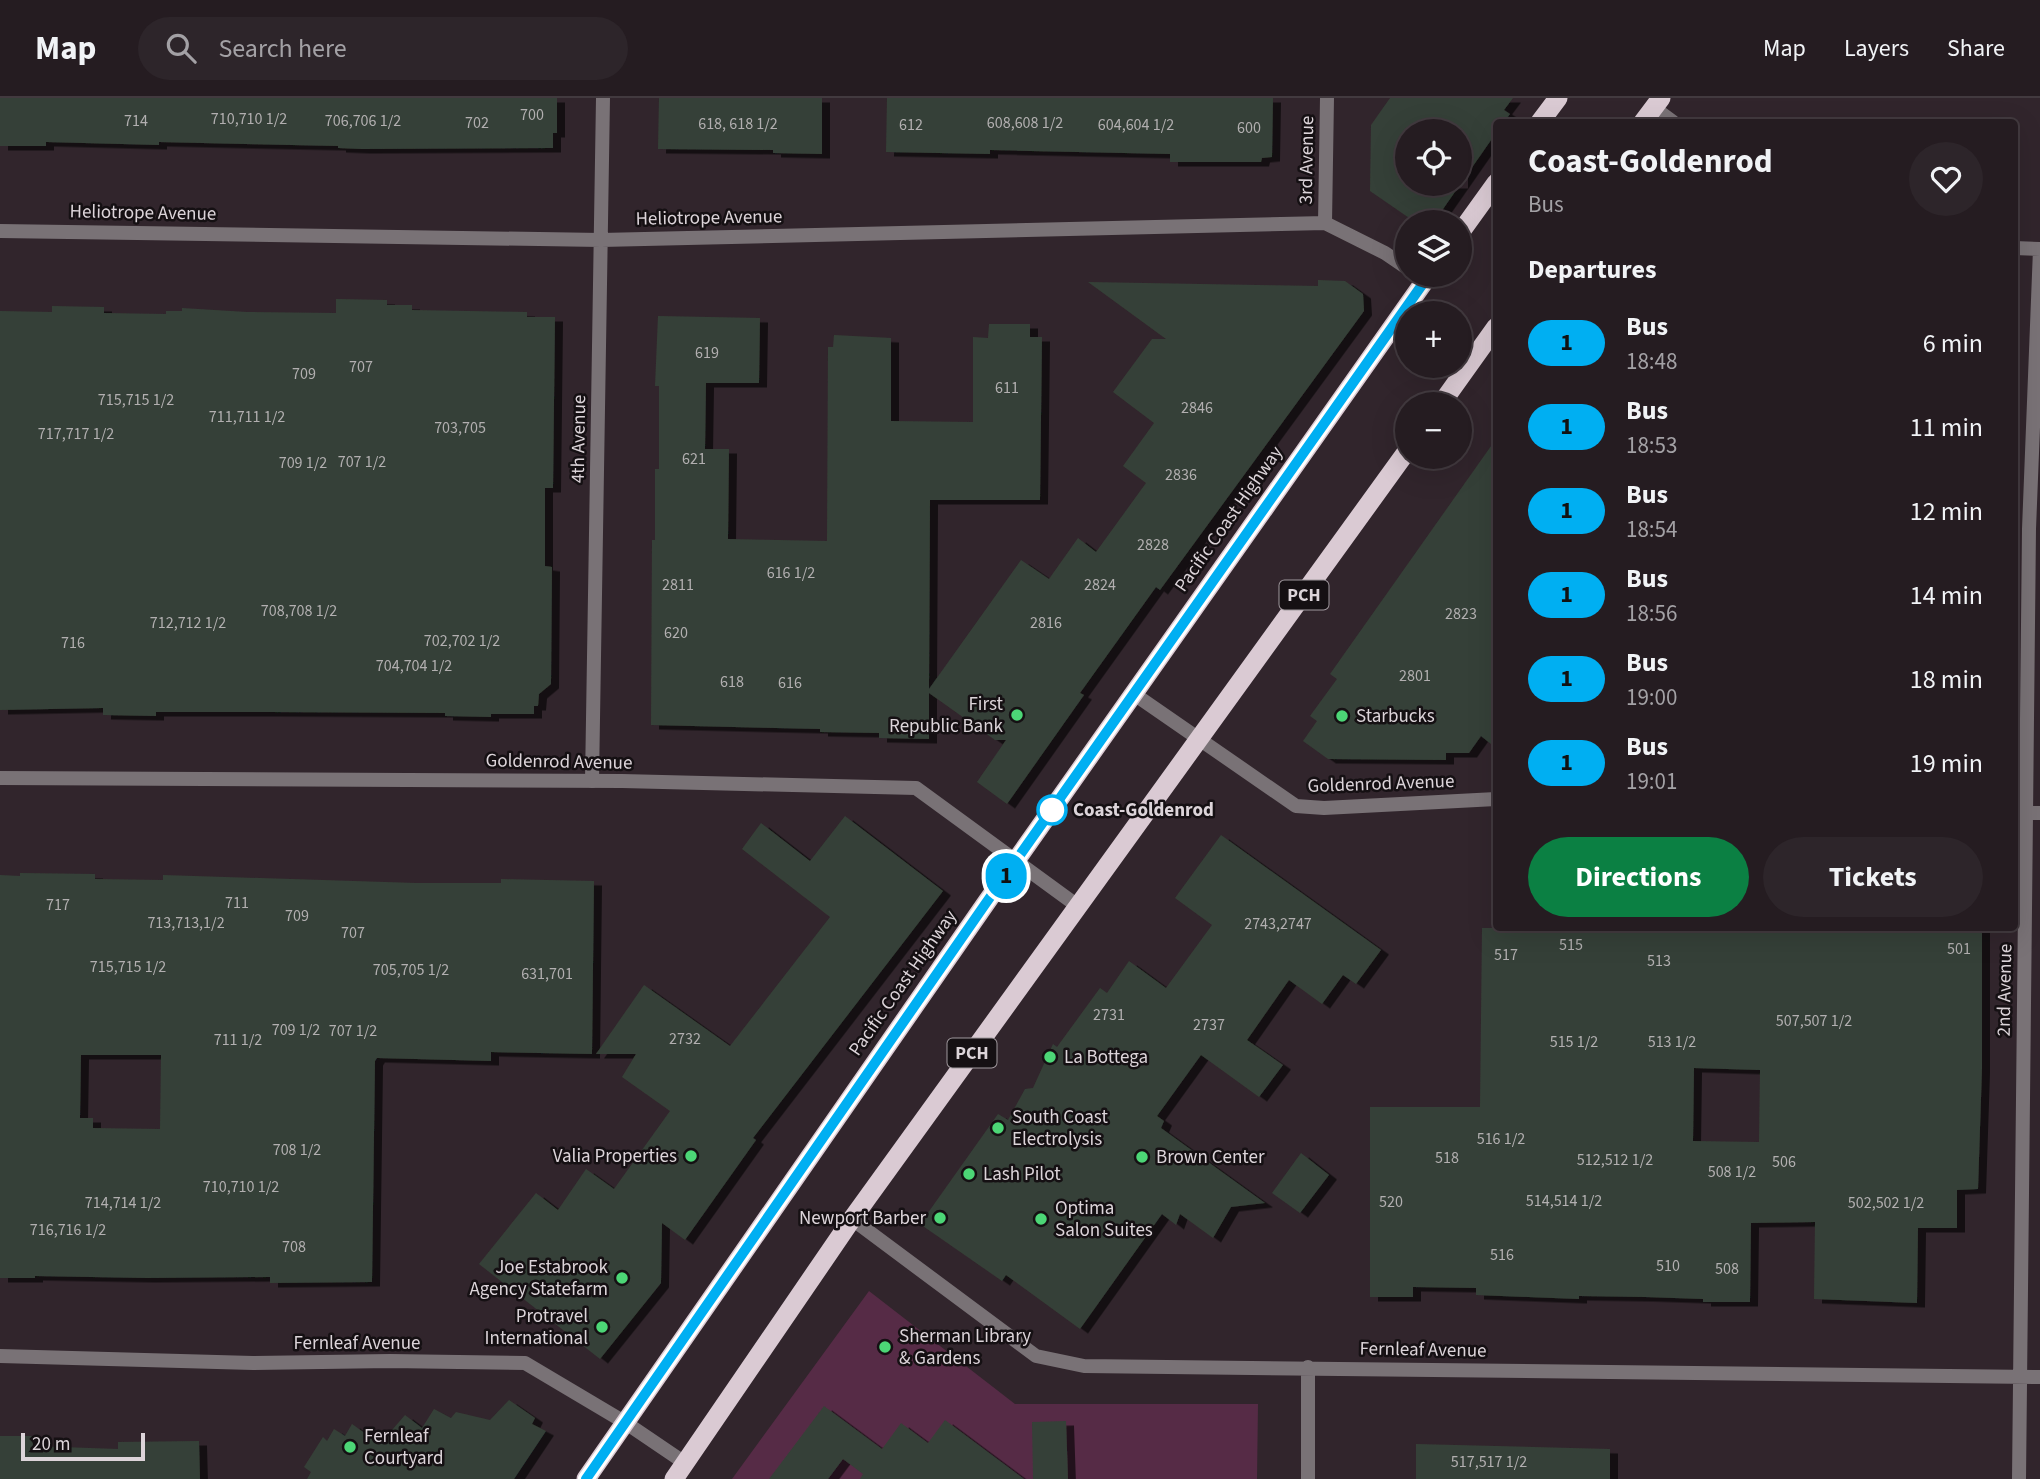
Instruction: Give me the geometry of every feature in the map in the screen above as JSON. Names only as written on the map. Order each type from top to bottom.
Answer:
[{"type":"highway","points":[[1543,119],[1558,98]]},
{"type":"highway","points":[[1472,216],[1493,187]]},
{"type":"highway","name":"Pacific Coast Highway","points":[[586,1479],[1416,287]]},
{"type":"highway","points":[[1450,392],[1493,331]]},
{"type":"highway","name":"PCH","points":[[680,1471],[852,1219],[1395,468]]},
{"type":"street","name":"4th Avenue","points":[[592,781],[603,98]]},
{"type":"street","name":"3rd Avenue","points":[[1325,223],[1327,98]]},
{"type":"street","points":[[1653,109],[1668,119]]},
{"type":"street","name":"Heliotrope Avenue","points":[[0,230],[601,240],[1325,223],[1395,260]]},
{"type":"street","points":[[2018,248],[2040,249]]},
{"type":"street","name":"2nd Avenue","points":[[2020,1479],[2029,529],[2040,249]]},
{"type":"street","name":"Goldenrod Avenue","points":[[1134,694],[1296,806],[1324,808],[1493,799]]},
{"type":"street","name":"Goldenrod Avenue","points":[[0,778],[592,781],[916,788],[1079,907]]},
{"type":"street","name":"Fernleaf Avenue","points":[[852,1219],[1036,1356],[1084,1366],[2040,1377]]},
{"type":"street","name":"Fernleaf Avenue","points":[[0,1356],[253,1363],[525,1363],[626,1423],[680,1471]]},
{"type":"street","points":[[1308,1367],[1308,1479]]},
{"type":"shaded area","name":"Sherman Library & Gardens","points":[[869,1291],[1015,1404],[1258,1404],[1257,1479],[732,1479]]},
{"type":"building","points":[[0,98],[557,98],[557,133],[553,133],[553,148],[362,149],[338,146],[159,142],[159,145],[46,142],[46,146],[0,146]]},
{"type":"building","points":[[659,98],[822,98],[822,154],[773,153],[773,150],[658,149]]},
{"type":"building","points":[[887,98],[1273,98],[1272,157],[1262,158],[1261,162],[1170,162],[1170,154],[990,150],[990,154],[886,152]]},
{"type":"building","points":[[1390,98],[1513,98],[1504,110],[1510,114],[1506,119],[1493,119],[1493,137],[1472,167],[1472,119],[1395,119],[1395,196],[1452,196],[1442,210],[1398,210],[1370,191],[1371,125]]},
{"type":"building","points":[[1318,280],[1345,281],[1363,294],[1364,311],[1160,590],[1156,587],[1080,693],[1084,695],[1007,804],[977,782],[1006,740],[995,740],[929,693],[929,739],[879,738],[879,733],[820,732],[820,729],[651,725],[652,540],[655,540],[655,469],[659,469],[659,386],[655,386],[658,316],[760,318],[759,383],[706,383],[705,449],[729,449],[728,539],[827,541],[828,347],[833,347],[834,335],[891,338],[891,421],[973,422],[973,337],[988,338],[989,324],[1030,324],[1030,337],[1042,337],[1040,500],[930,500],[929,689],[1021,560],[1049,579],[1078,538],[1096,552],[1146,483],[1123,466],[1154,423],[1113,392],[1152,339],[1166,339],[1088,282],[1318,286]]},
{"type":"building","points":[[336,299],[387,300],[387,305],[412,305],[412,310],[527,312],[527,317],[555,317],[553,488],[545,488],[545,566],[552,567],[551,684],[539,694],[534,714],[491,714],[491,717],[445,716],[445,713],[156,712],[156,716],[103,715],[103,708],[0,710],[0,311],[52,312],[52,306],[104,307],[104,313],[166,314],[166,311],[182,311],[182,308],[336,313]]},
{"type":"building","points":[[1493,443],[1493,746],[1481,736],[1469,753],[1446,753],[1446,760],[1328,759],[1303,741],[1317,721],[1310,716],[1337,679],[1330,674]]},
{"type":"building","points":[[845,816],[943,891],[753,1138],[756,1140],[685,1240],[662,1223],[661,1283],[600,1359],[479,1264],[536,1193],[558,1210],[586,1169],[614,1189],[670,1111],[622,1077],[636,1054],[596,1054],[644,985],[730,1046],[830,917],[742,849],[761,823],[810,861]]},
{"type":"building","points":[[1221,835],[1381,950],[1356,984],[1343,975],[1322,1004],[1289,980],[1247,1040],[1283,1065],[1259,1097],[1201,1055],[1157,1116],[1164,1121],[1161,1128],[1265,1203],[1231,1207],[1213,1238],[1180,1214],[1176,1225],[1162,1214],[1080,1329],[1006,1275],[1002,1281],[920,1224],[998,1114],[1008,1120],[1025,1089],[1033,1088],[1053,1044],[1057,1047],[1100,988],[1107,993],[1129,961],[1166,988],[1212,925],[1175,898]]},
{"type":"building","points":[[20,873],[95,874],[95,879],[163,880],[163,875],[416,883],[501,883],[501,879],[594,881],[592,1054],[491,1052],[491,1061],[377,1058],[372,1282],[270,1283],[270,1277],[0,1278],[0,875],[20,876]],"holes":[[[81,1055],[161,1055],[160,1129],[93,1128],[93,1118],[80,1118]]]},
{"type":"building","points":[[1482,928],[1493,928],[1493,931],[1982,931],[1982,1068],[1978,1189],[1957,1190],[1957,1228],[1918,1228],[1917,1303],[1814,1299],[1815,1222],[1751,1223],[1750,1302],[1703,1302],[1703,1299],[1645,1297],[1579,1296],[1579,1299],[1476,1295],[1476,1288],[1413,1287],[1413,1297],[1370,1297],[1370,1107],[1480,1107]],"holes":[[[1694,1068],[1760,1070],[1759,1142],[1693,1141]]]},
{"type":"building","points":[[1301,1153],[1329,1175],[1300,1213],[1272,1193]]},
{"type":"building","points":[[509,1400],[535,1418],[532,1424],[546,1431],[514,1479],[307,1479],[311,1472],[304,1467],[323,1437],[327,1441],[334,1429],[345,1436],[352,1424],[380,1444],[405,1415],[422,1428],[434,1409],[451,1418],[456,1412],[490,1420]]},
{"type":"building","points":[[824,1406],[882,1449],[901,1423],[928,1443],[945,1420],[1024,1479],[860,1479],[863,1474],[843,1459],[828,1479],[769,1479]]},
{"type":"building","points":[[1066,1421],[1068,1479],[1033,1479],[1032,1422]]},
{"type":"building","points":[[0,1436],[32,1436],[33,1446],[118,1449],[118,1442],[199,1441],[200,1479],[0,1479]]},
{"type":"building","points":[[1416,1444],[1610,1449],[1610,1479],[1416,1479]]},
{"type":"bus line","name":"1","points":[[586,1479],[986,903],[1421,287]]},
{"type":"place","name":"First Republic Bank","points":[[1017,715]]},
{"type":"place","name":"Starbucks","points":[[1342,716]]},
{"type":"place","name":"Coast-Goldenrod","points":[[1052,810]]},
{"type":"place","name":"La Bottega","points":[[1050,1057]]},
{"type":"place","name":"South Coast Electrolysis","points":[[998,1128]]},
{"type":"place","name":"Valia Properties","points":[[691,1156]]},
{"type":"place","name":"Brown Center","points":[[1142,1157]]},
{"type":"place","name":"Lash Pilot","points":[[969,1174]]},
{"type":"place","name":"Newport Barber","points":[[940,1218]]},
{"type":"place","name":"Optima Salon Suites","points":[[1041,1219]]},
{"type":"place","name":"Joe Estabrook Agency Statefarm","points":[[622,1278]]},
{"type":"place","name":"Protravel International","points":[[602,1327]]},
{"type":"place","name":"Sherman Library & Gardens","points":[[885,1347]]},
{"type":"place","name":"Fernleaf Courtyard","points":[[350,1447]]}]
